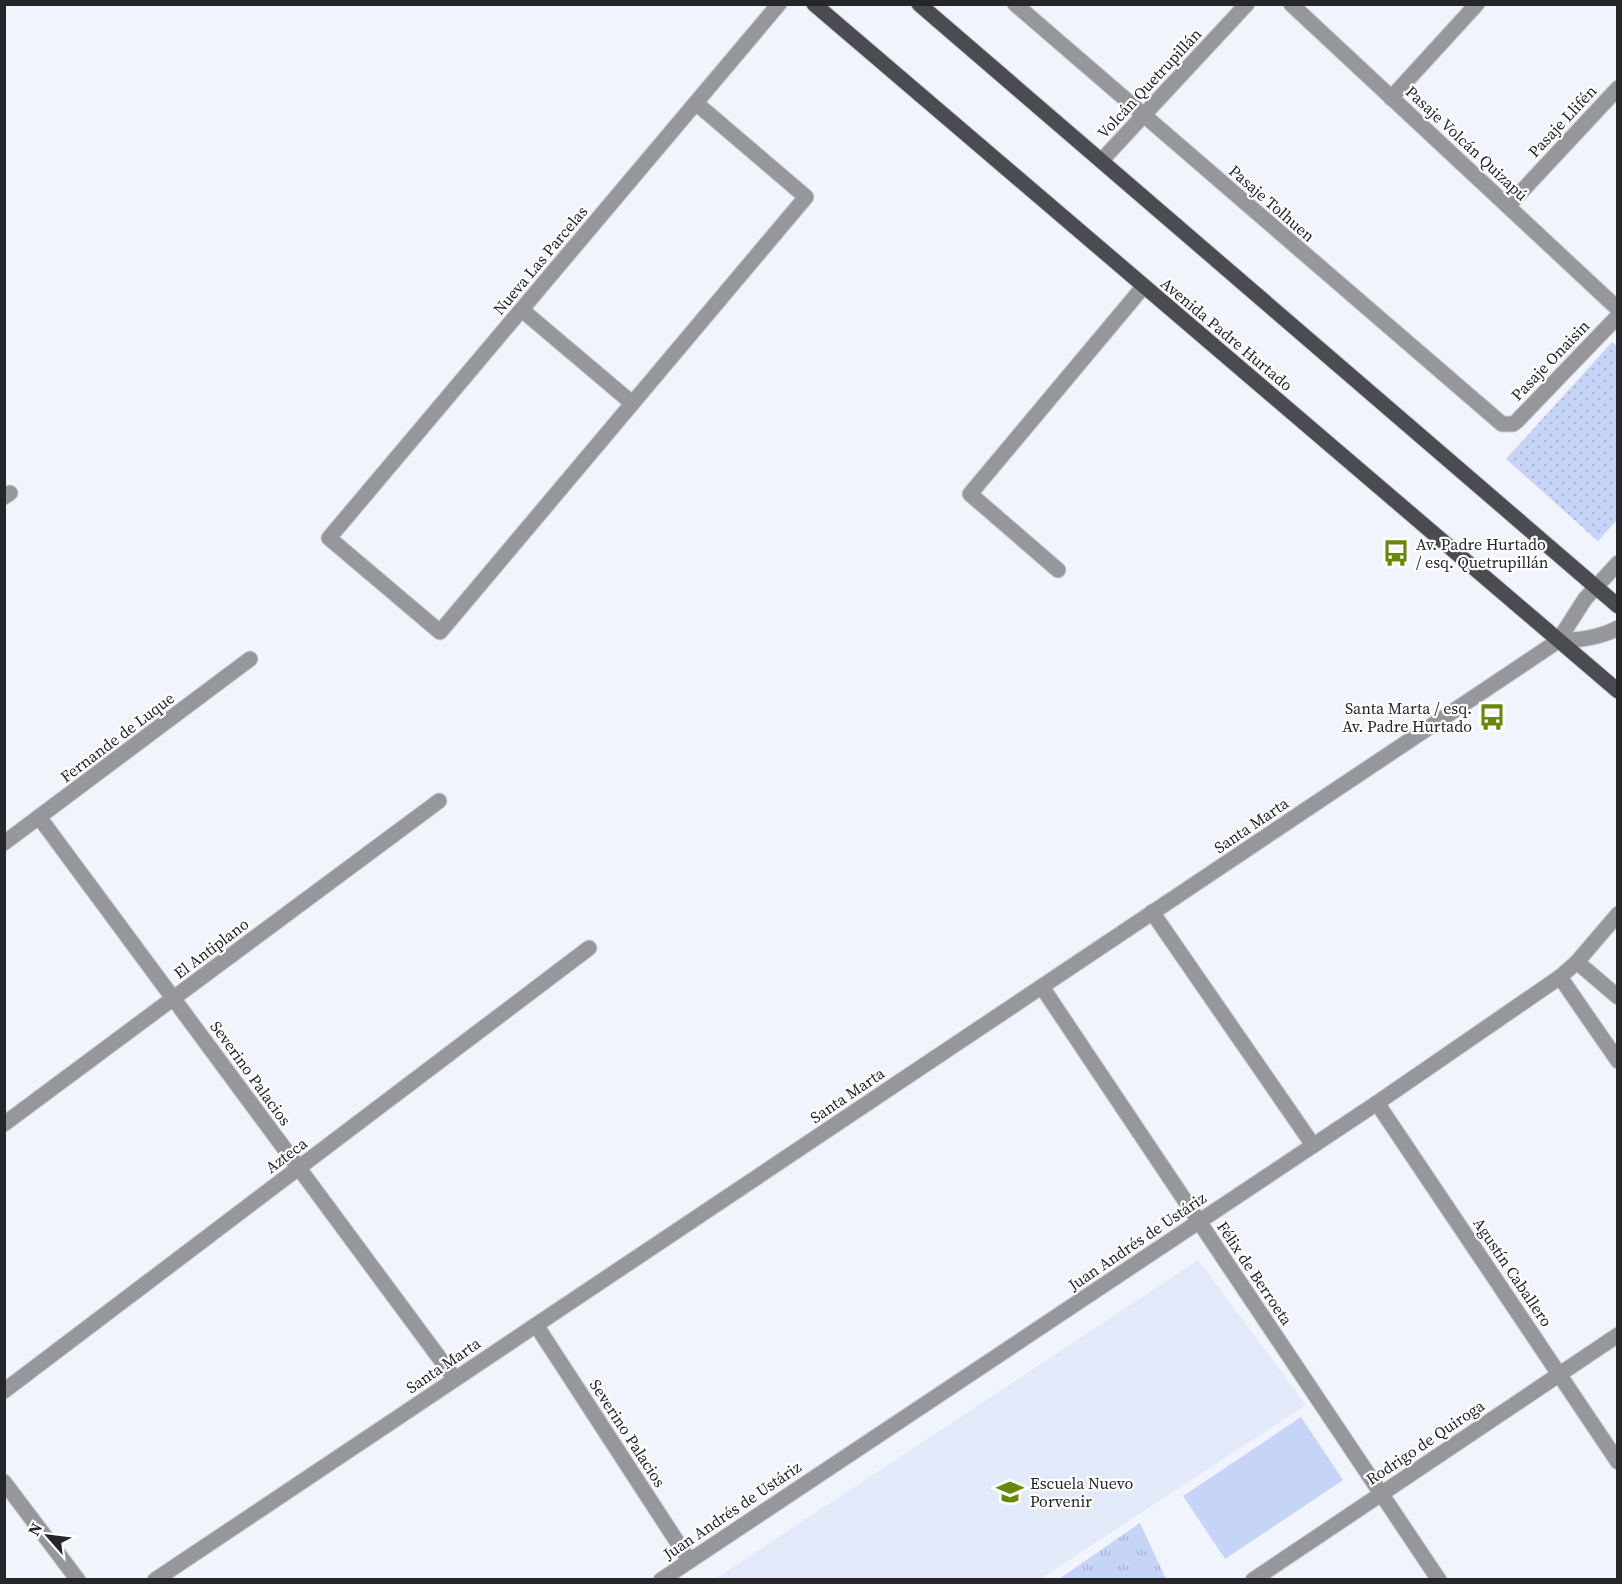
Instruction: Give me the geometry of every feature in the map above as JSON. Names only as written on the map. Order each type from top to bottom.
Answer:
[{"type":"main road","name":"Avenida Padre Hurtado","points":[[814,4],[1617,691]]},
{"type":"main road","points":[[919,4],[1617,606]]},
{"type":"street","name":"Nueva Las Parcelas","points":[[632,403],[440,632],[329,538],[779,4]]},
{"type":"street","name":"Pasaje Tolhuen","points":[[1015,4],[1498,421],[1507,425]]},
{"type":"street","name":"Volcán Quetrupillán","points":[[1102,160],[1247,4]]},
{"type":"street","name":"Pasaje Volcán Quizapú","points":[[1292,4],[1617,309]]},
{"type":"street","points":[[1391,98],[1477,4]]},
{"type":"street","name":"Pasaje Llifén","points":[[1508,206],[1617,88]]},
{"type":"street","points":[[522,310],[632,403],[806,197],[696,103]]},
{"type":"street","points":[[1058,570],[970,494],[1144,286]]},
{"type":"street","name":"Pasaje Onaisin","points":[[1507,425],[1517,421],[1617,316]]},
{"type":"street","name":"Santa Marta","points":[[155,1580],[1558,641],[1595,586],[1617,563]]},
{"type":"street","name":"Santa Marta","points":[[1558,641],[1578,640],[1617,628]]},
{"type":"street","name":"Fernande de Luque","points":[[4,843],[250,659]]},
{"type":"street","name":"El Antiplano","points":[[4,1124],[439,801]]},
{"type":"street","name":"Severino Palacios","points":[[39,817],[454,1379]]},
{"type":"street","points":[[1152,912],[1313,1145]]},
{"type":"street","name":"Juan Andrés de Ustáriz","points":[[661,1580],[1377,1103],[1560,977],[1577,962],[1617,914]]},
{"type":"street","name":"Azteca","points":[[4,1391],[589,948]]},
{"type":"street","points":[[1577,962],[1617,996]]},
{"type":"street","points":[[1560,977],[1617,1061]]},
{"type":"street","name":"Félix de Berroeta","points":[[1042,987],[1439,1580]]},
{"type":"street","name":"Agustín Caballero","points":[[1377,1103],[1617,1462]]},
{"type":"street","name":"Severino Palacios","points":[[536,1325],[689,1560]]},
{"type":"street","name":"Rodrigo de Quiroga","points":[[1253,1580],[1617,1335]]},
{"type":"street","points":[[4,1482],[78,1580]]},
{"type":"shaded area","name":"Escuela Nuevo Porvenir","points":[[1198,1260],[1306,1405],[1040,1579],[715,1579]]},
{"type":"green space","points":[[1612,342],[1618,347],[1617,520],[1598,541],[1506,459]]},
{"type":"green space","points":[[1301,1417],[1343,1480],[1225,1559],[1183,1496]]},
{"type":"green space","points":[[1140,1523],[1166,1579],[1059,1579]]},
{"type":"place","name":"Av. Padre Hurtado / esq. Quetrupillán","points":[[1396,553]]},
{"type":"place","name":"Santa Marta / esq. Av. Padre Hurtado","points":[[1492,717]]},
{"type":"place","name":"Escuela Nuevo Porvenir","points":[[1010,1492]]}]
